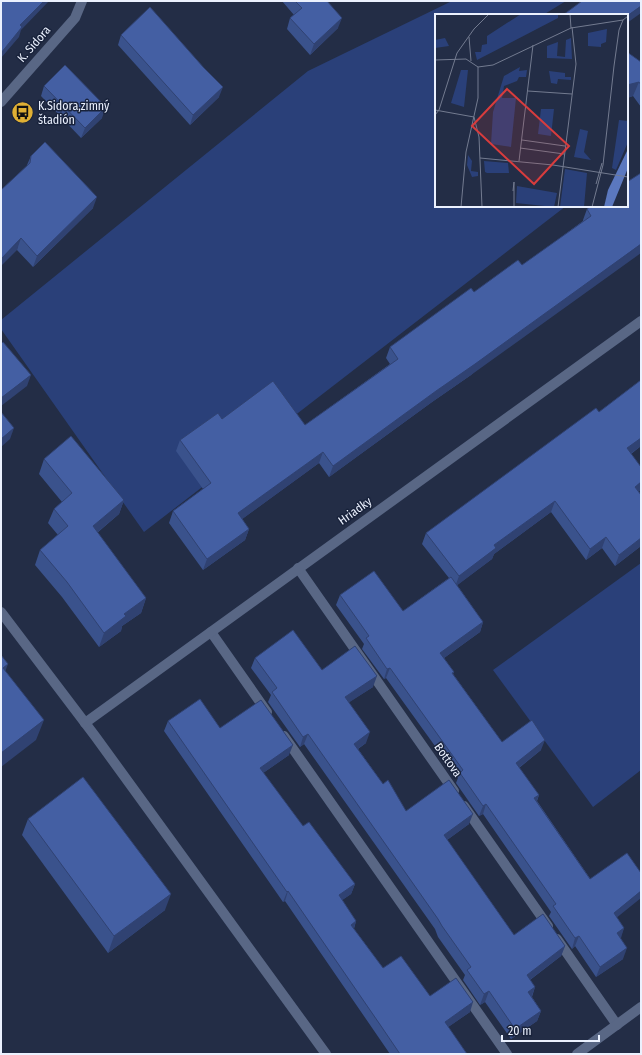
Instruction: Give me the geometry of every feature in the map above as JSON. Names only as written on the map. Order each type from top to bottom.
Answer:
[{"type":"street","name":"K. Sidora","points":[[1,102],[75,18],[82,1]]},
{"type":"street","name":"Hriadky","points":[[84,722],[641,321]]},
{"type":"street","name":"Bottova","points":[[298,568],[617,1025]]},
{"type":"street","points":[[1,612],[84,722],[326,1054]]},
{"type":"street","points":[[211,632],[507,1054]]},
{"type":"street","points":[[577,1054],[641,1008]]},
{"type":"shaded area","points":[[452,1],[566,1],[545,14],[435,14],[435,207],[565,207],[144,532],[1,329],[1,320],[308,71]]},
{"type":"shaded area","points":[[641,563],[641,770],[593,807],[493,670]]},
{"type":"building","points":[[1,1],[44,1],[20,25],[22,27],[1,53]]},
{"type":"building","points":[[295,1],[327,1],[342,18],[314,44],[290,18],[302,8]]},
{"type":"building","points":[[582,1],[641,1],[641,6],[628,15],[628,14],[564,14]]},
{"type":"building","points":[[150,7],[204,68],[223,87],[193,115],[121,35]]},
{"type":"building","points":[[628,53],[641,62],[641,85],[639,82],[628,85]]},
{"type":"building","points":[[65,65],[106,107],[85,128],[44,86]]},
{"type":"building","points":[[45,142],[97,197],[37,256],[21,238],[1,259],[1,190],[30,163],[31,156]]},
{"type":"building","points":[[641,173],[641,244],[333,466],[323,452],[238,513],[249,529],[207,559],[173,511],[211,483],[180,440],[218,413],[222,419],[273,381],[305,425],[398,359],[390,347],[471,288],[474,292],[518,260],[522,265],[591,216],[587,209],[590,207],[628,207],[628,181]]},
{"type":"building","points":[[3,342],[31,375],[1,398],[1,344]]},
{"type":"building","points":[[641,380],[641,438],[627,448],[641,467],[641,482],[635,487],[641,495],[641,538],[619,555],[606,537],[590,549],[555,501],[494,545],[496,548],[459,576],[426,533],[596,408],[599,412]]},
{"type":"building","points":[[1,412],[14,428],[1,439]]},
{"type":"building","points":[[71,436],[124,500],[93,526],[146,598],[124,614],[126,616],[104,633],[67,582],[40,550],[68,526],[54,509],[72,493],[44,459]]},
{"type":"building","points":[[374,571],[403,611],[451,577],[483,622],[440,653],[454,672],[452,673],[502,742],[532,720],[545,740],[516,763],[539,795],[534,798],[590,879],[627,853],[641,873],[641,891],[614,913],[624,928],[617,933],[627,948],[600,967],[579,936],[575,938],[553,906],[556,904],[486,804],[483,806],[460,773],[463,770],[390,668],[387,669],[366,638],[369,636],[340,595]]},
{"type":"building","points":[[293,630],[322,670],[355,646],[377,676],[345,697],[370,732],[354,744],[383,784],[388,780],[406,811],[449,780],[473,814],[444,835],[514,935],[543,914],[565,946],[527,975],[535,987],[528,992],[541,1011],[515,1029],[489,991],[484,994],[467,970],[471,967],[438,919],[308,734],[303,737],[272,692],[277,688],[255,658]]},
{"type":"building","points":[[1,655],[8,664],[3,668],[44,720],[1,753]]},
{"type":"building","points":[[200,699],[220,728],[261,700],[293,745],[260,768],[303,826],[309,822],[355,884],[339,895],[356,921],[351,925],[383,968],[401,956],[430,996],[456,978],[473,1002],[445,1022],[467,1054],[400,1054],[288,891],[287,892],[168,721]]},
{"type":"building","points":[[83,777],[171,894],[114,936],[28,819]]},
{"type":"place","name":"K.Sidora,zimný štadión","points":[[22,113]]}]
